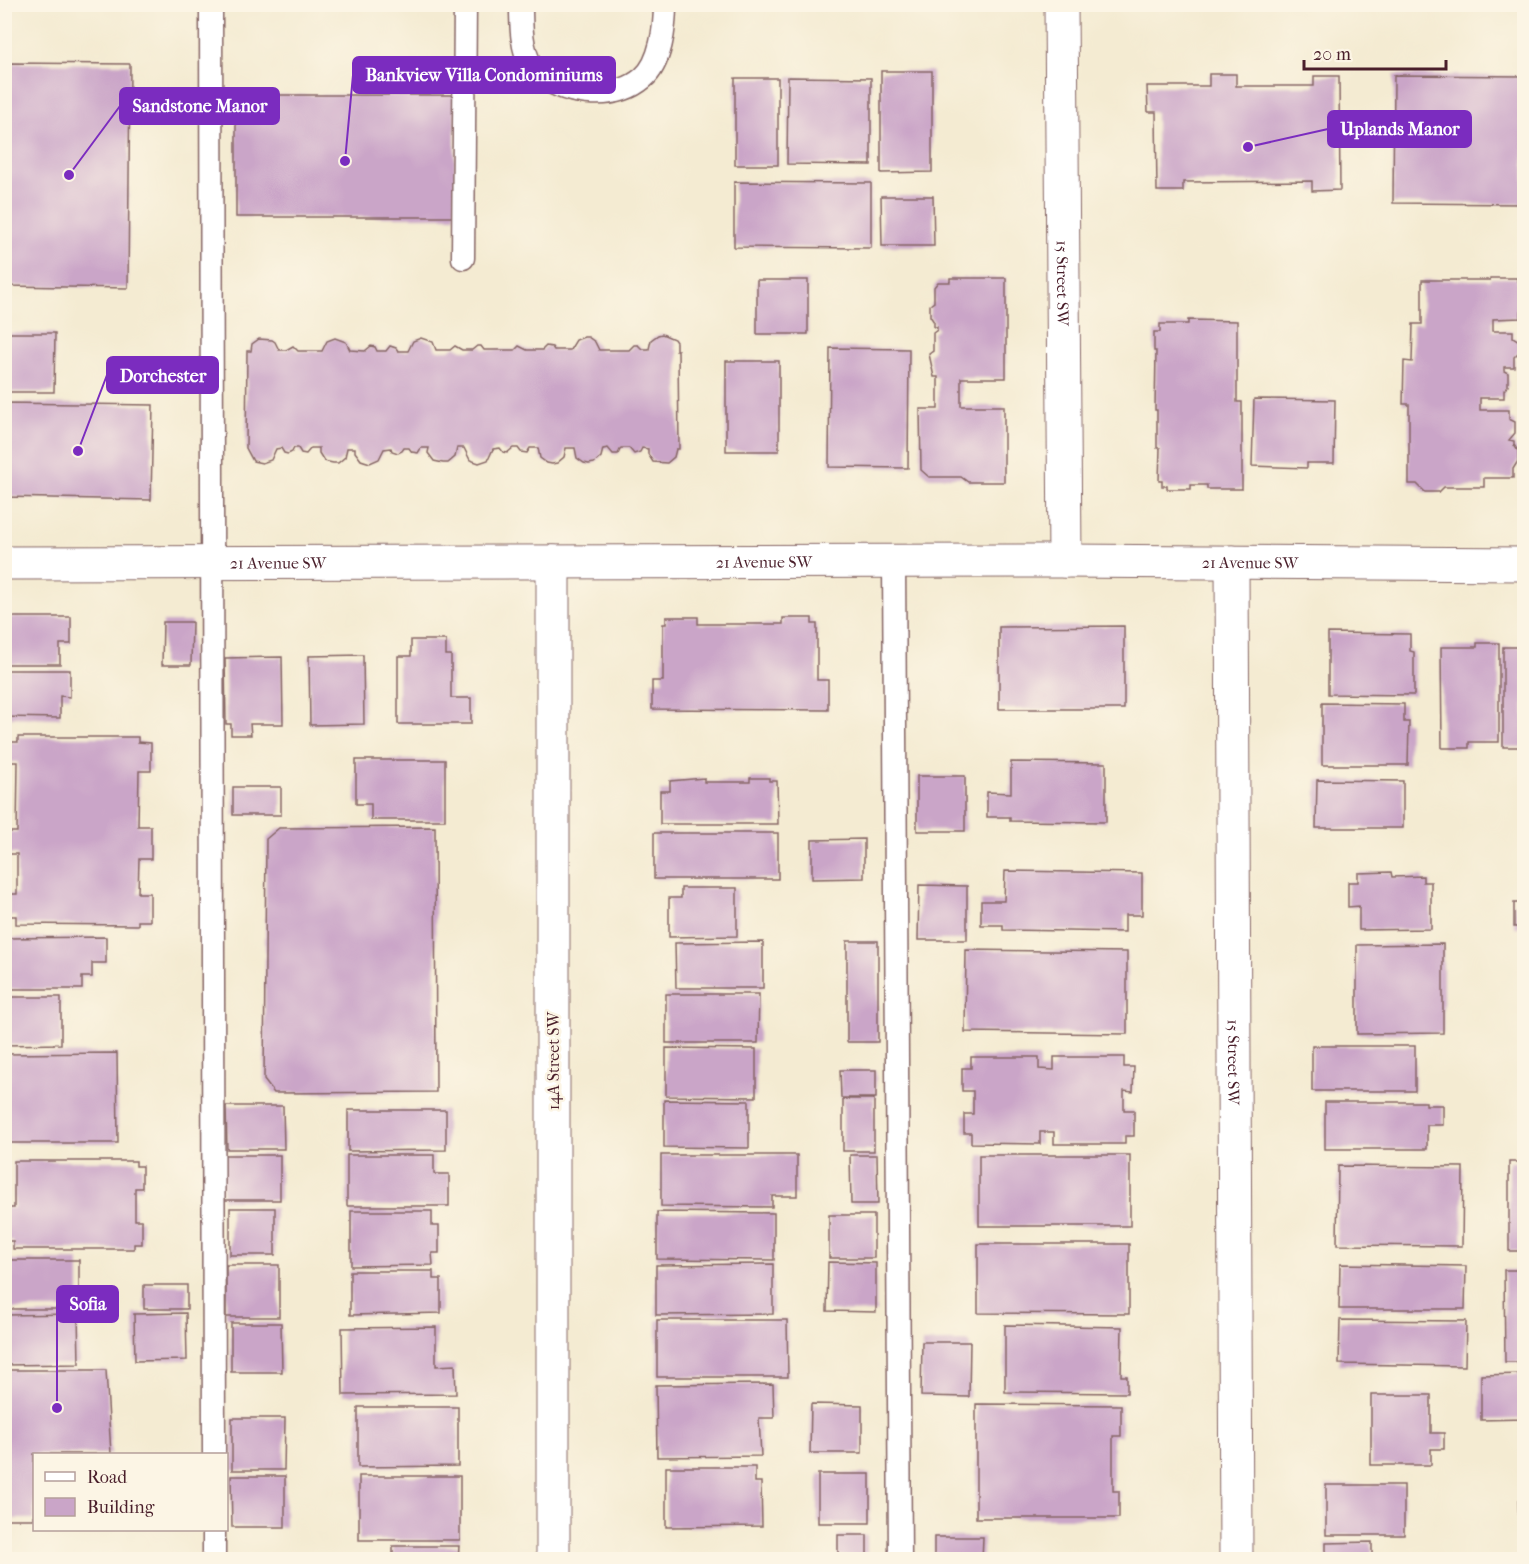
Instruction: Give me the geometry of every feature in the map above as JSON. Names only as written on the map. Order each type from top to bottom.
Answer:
[{"type":"street","name":"15 Street SW","points":[[1060,4],[1065,561]]},
{"type":"street","name":"21 Avenue SW","points":[[4,564],[894,561],[1524,564]]},
{"type":"street","name":"14A Street SW","points":[[553,562],[554,1560]]},
{"type":"street","name":"15 Street SW","points":[[1232,562],[1236,1560]]},
{"type":"lane","points":[[212,4],[214,1453]]},
{"type":"lane","points":[[464,258],[465,4]]},
{"type":"lane","points":[[521,4],[523,45],[533,70],[553,84],[571,91],[592,93],[620,90],[644,78],[659,53],[665,4]]},
{"type":"lane","points":[[894,561],[900,1560]]},
{"type":"lane","points":[[214,1531],[214,1560]]},
{"type":"building","points":[[9,63],[130,64],[128,288],[7,286]]},
{"type":"building","points":[[881,71],[932,71],[932,172],[881,173]]},
{"type":"building","points":[[1209,74],[1236,74],[1236,86],[1314,86],[1314,76],[1339,76],[1340,190],[1312,191],[1312,181],[1183,182],[1183,191],[1157,191],[1156,112],[1148,112],[1147,86],[1209,86]]},
{"type":"building","points":[[1394,75],[1524,76],[1524,204],[1393,203]]},
{"type":"building","points":[[788,77],[871,78],[871,165],[787,164]]},
{"type":"building","points":[[735,78],[778,78],[778,165],[735,165]]},
{"type":"building","points":[[276,95],[455,95],[455,217],[236,217],[236,105],[276,105]]},
{"type":"building","points":[[734,182],[871,183],[871,248],[734,247]]},
{"type":"building","points":[[881,196],[933,196],[934,246],[882,246]]},
{"type":"building","points":[[950,278],[1006,278],[1006,378],[961,378],[961,406],[1004,406],[1004,482],[968,482],[961,477],[929,477],[921,470],[920,409],[938,409],[938,377],[934,377],[929,354],[933,351],[933,333],[937,327],[934,327],[930,316],[930,305],[934,302],[934,287],[938,282],[950,282]]},
{"type":"building","points":[[1490,278],[1517,278],[1517,281],[1521,281],[1521,289],[1524,291],[1521,318],[1493,319],[1493,331],[1513,331],[1513,337],[1519,341],[1519,352],[1514,357],[1514,367],[1504,367],[1504,371],[1508,373],[1508,386],[1504,390],[1504,398],[1480,398],[1480,410],[1509,410],[1509,419],[1515,422],[1515,433],[1509,440],[1514,441],[1518,451],[1518,461],[1513,469],[1513,478],[1484,478],[1484,487],[1444,487],[1439,492],[1425,492],[1417,484],[1409,484],[1409,404],[1403,404],[1404,361],[1412,362],[1413,324],[1422,324],[1422,280],[1490,280]]},
{"type":"building","points":[[757,280],[808,280],[808,334],[757,334]]},
{"type":"building","points":[[1188,320],[1237,321],[1237,402],[1242,402],[1242,489],[1207,489],[1207,485],[1191,485],[1191,489],[1167,489],[1167,486],[1162,486],[1162,481],[1159,481],[1160,448],[1157,448],[1157,410],[1155,410],[1154,332],[1160,332],[1160,324],[1188,324]]},
{"type":"building","points":[[4,333],[55,333],[54,392],[4,392]]},
{"type":"building","points":[[662,334],[674,339],[676,350],[678,350],[679,449],[676,449],[674,457],[667,463],[653,462],[648,449],[642,448],[640,452],[634,454],[629,448],[621,448],[618,454],[613,454],[608,448],[603,449],[601,457],[589,464],[577,458],[575,448],[566,448],[564,457],[552,464],[540,458],[538,448],[530,448],[527,453],[521,452],[518,448],[513,448],[507,453],[500,448],[493,449],[488,460],[479,463],[470,460],[464,448],[457,448],[455,457],[448,463],[443,463],[434,461],[428,453],[429,448],[421,448],[418,453],[404,448],[398,453],[392,451],[391,448],[384,449],[379,459],[370,463],[361,460],[355,448],[347,448],[345,457],[338,463],[333,463],[324,461],[319,448],[311,448],[306,454],[294,448],[288,454],[284,453],[281,448],[276,449],[271,460],[262,463],[253,461],[246,448],[247,351],[251,351],[252,344],[259,339],[272,340],[279,350],[286,350],[293,346],[298,351],[322,351],[327,341],[335,338],[346,342],[350,350],[365,351],[371,346],[377,351],[386,351],[390,346],[398,351],[408,351],[413,341],[421,338],[433,342],[436,350],[450,350],[455,346],[462,350],[472,350],[481,346],[484,350],[515,350],[519,346],[527,350],[542,350],[546,346],[554,350],[570,350],[576,340],[588,337],[595,342],[599,350],[629,350],[634,345],[642,349],[649,349],[651,340]]},
{"type":"building","points":[[830,348],[909,349],[908,468],[829,467]]},
{"type":"building","points":[[726,361],[779,361],[779,451],[726,451]]},
{"type":"building","points":[[1254,399],[1335,400],[1334,463],[1307,463],[1307,468],[1252,466]]},
{"type":"building","points":[[4,403],[153,405],[151,500],[4,497]]},
{"type":"building","points":[[4,617],[71,617],[71,644],[60,644],[60,664],[4,664]]},
{"type":"building","points":[[666,617],[698,617],[698,624],[783,624],[783,618],[812,618],[812,624],[817,624],[817,680],[828,680],[828,710],[652,709],[652,681],[663,681],[663,624],[666,624]]},
{"type":"building","points":[[163,622],[192,622],[191,665],[162,665]]},
{"type":"building","points":[[1124,626],[1124,709],[999,709],[999,627]]},
{"type":"building","points":[[1328,633],[1410,634],[1410,651],[1414,652],[1414,695],[1328,694]]},
{"type":"building","points":[[411,640],[446,640],[446,655],[451,655],[451,698],[471,698],[471,724],[398,724],[398,656],[411,656]]},
{"type":"building","points":[[1477,643],[1499,643],[1499,742],[1469,742],[1469,748],[1442,748],[1441,647],[1477,647]]},
{"type":"building","points":[[1503,647],[1524,647],[1524,747],[1503,747]]},
{"type":"building","points":[[363,655],[364,724],[310,725],[309,656]]},
{"type":"building","points":[[282,657],[283,724],[250,724],[251,735],[231,735],[231,724],[226,724],[225,658]]},
{"type":"building","points":[[4,670],[70,670],[70,697],[60,696],[60,718],[4,717]]},
{"type":"building","points":[[1322,703],[1404,704],[1404,722],[1409,722],[1408,765],[1322,765]]},
{"type":"building","points":[[18,737],[138,737],[138,742],[151,743],[151,771],[139,771],[138,826],[151,826],[151,859],[139,859],[138,893],[150,893],[150,921],[138,921],[138,925],[16,924],[16,916],[9,916],[9,894],[17,894],[17,854],[8,854],[8,832],[17,832],[18,762],[8,762],[8,742],[18,742]]},
{"type":"building","points":[[356,760],[445,760],[445,820],[371,820],[371,804],[356,804]]},
{"type":"building","points":[[1011,762],[1106,763],[1106,822],[1010,821],[1010,817],[987,817],[987,792],[1011,793]]},
{"type":"building","points":[[917,776],[965,776],[965,831],[917,831]]},
{"type":"building","points":[[704,778],[704,782],[750,782],[750,778],[769,778],[769,781],[777,781],[778,824],[660,824],[660,791],[670,791],[670,781]]},
{"type":"building","points":[[1317,780],[1403,781],[1403,828],[1316,828]]},
{"type":"building","points":[[233,787],[281,787],[281,815],[233,815]]},
{"type":"building","points":[[435,827],[436,1092],[274,1093],[264,1080],[266,839],[279,828]]},
{"type":"building","points":[[654,833],[778,833],[778,879],[654,879]]},
{"type":"building","points":[[864,839],[864,878],[812,879],[812,840]]},
{"type":"building","points":[[1005,871],[1142,873],[1142,915],[1125,915],[1125,932],[1003,930],[1003,925],[981,925],[981,901],[1004,901]]},
{"type":"building","points":[[1391,872],[1392,877],[1423,876],[1423,882],[1431,882],[1431,929],[1359,930],[1359,906],[1348,907],[1348,882],[1358,882],[1358,873]]},
{"type":"building","points":[[919,885],[967,886],[967,940],[918,940]]},
{"type":"building","points":[[681,888],[737,888],[737,936],[669,937],[669,898],[681,898]]},
{"type":"building","points":[[1514,903],[1524,903],[1524,927],[1514,927]]},
{"type":"building","points":[[106,937],[106,963],[92,963],[92,977],[82,977],[82,989],[4,989],[4,938]]},
{"type":"building","points":[[847,941],[878,941],[878,1042],[847,1042]]},
{"type":"building","points":[[763,942],[763,988],[676,988],[675,943]]},
{"type":"building","points":[[1443,944],[1443,1033],[1357,1034],[1357,945]]},
{"type":"building","points":[[1521,947],[1524,947],[1524,1035],[1521,1035]]},
{"type":"building","points":[[966,950],[1127,952],[1127,1034],[965,1032]]},
{"type":"building","points":[[666,994],[759,994],[758,1043],[666,1043]]},
{"type":"building","points":[[4,997],[61,997],[61,1044],[4,1045]]},
{"type":"building","points":[[1312,1046],[1415,1046],[1415,1091],[1312,1091]]},
{"type":"building","points":[[666,1048],[756,1049],[756,1097],[666,1096]]},
{"type":"building","points":[[117,1053],[118,1143],[4,1143],[4,1054]]},
{"type":"building","points":[[971,1057],[1039,1057],[1039,1069],[1054,1070],[1054,1057],[1124,1057],[1124,1067],[1134,1067],[1133,1092],[1124,1091],[1124,1110],[1134,1110],[1134,1136],[1125,1136],[1125,1144],[1054,1144],[1054,1132],[1040,1132],[1040,1144],[971,1143],[971,1133],[964,1133],[964,1114],[973,1114],[973,1091],[962,1091],[962,1068],[971,1068]]},
{"type":"building","points":[[840,1070],[876,1070],[876,1098],[841,1098]]},
{"type":"building","points":[[843,1099],[874,1099],[874,1151],[843,1151]]},
{"type":"building","points":[[664,1100],[749,1101],[749,1148],[664,1147]]},
{"type":"building","points":[[1325,1102],[1426,1102],[1426,1105],[1443,1105],[1443,1125],[1427,1125],[1427,1149],[1325,1149]]},
{"type":"building","points":[[226,1106],[283,1106],[284,1149],[227,1149]]},
{"type":"building","points":[[348,1110],[446,1110],[446,1150],[348,1151]]},
{"type":"building","points":[[222,1155],[280,1155],[280,1200],[223,1200]]},
{"type":"building","points":[[347,1155],[434,1155],[434,1174],[449,1174],[449,1206],[347,1206]]},
{"type":"building","points":[[661,1155],[797,1155],[797,1196],[772,1196],[772,1207],[661,1206]]},
{"type":"building","points":[[850,1155],[877,1155],[878,1204],[851,1204]]},
{"type":"building","points":[[979,1155],[1130,1155],[1130,1226],[979,1226]]},
{"type":"building","points":[[14,1161],[136,1161],[136,1166],[142,1166],[142,1188],[135,1188],[135,1220],[142,1220],[142,1244],[134,1244],[134,1249],[13,1249],[13,1241],[4,1241],[4,1208],[14,1208]]},
{"type":"building","points":[[1509,1162],[1524,1162],[1524,1251],[1509,1251]]},
{"type":"building","points":[[1338,1166],[1463,1167],[1462,1246],[1337,1245]]},
{"type":"building","points":[[230,1208],[275,1208],[275,1255],[230,1255]]},
{"type":"building","points":[[351,1211],[432,1211],[432,1226],[439,1226],[439,1253],[432,1253],[433,1265],[351,1266]]},
{"type":"building","points":[[657,1212],[774,1213],[774,1260],[657,1259]]},
{"type":"building","points":[[829,1215],[874,1215],[874,1258],[829,1258]]},
{"type":"building","points":[[978,1244],[1129,1244],[1129,1314],[978,1313]]},
{"type":"building","points":[[4,1260],[79,1260],[79,1309],[4,1309]]},
{"type":"building","points":[[828,1262],[876,1263],[876,1312],[827,1311]]},
{"type":"building","points":[[773,1264],[773,1314],[656,1315],[656,1265]]},
{"type":"building","points":[[1340,1264],[1466,1266],[1465,1309],[1339,1309]]},
{"type":"building","points":[[226,1265],[279,1265],[279,1317],[226,1317]]},
{"type":"building","points":[[1504,1270],[1524,1270],[1524,1362],[1505,1362]]},
{"type":"building","points":[[350,1271],[433,1271],[433,1279],[441,1279],[441,1313],[350,1315]]},
{"type":"building","points":[[144,1285],[187,1285],[187,1309],[144,1309]]},
{"type":"building","points":[[186,1313],[187,1360],[135,1361],[134,1314]]},
{"type":"building","points":[[78,1314],[79,1364],[4,1365],[4,1315]]},
{"type":"building","points":[[657,1320],[787,1320],[788,1377],[657,1377]]},
{"type":"building","points":[[1340,1320],[1466,1321],[1465,1366],[1339,1364]]},
{"type":"building","points":[[231,1323],[281,1323],[282,1372],[231,1372]]},
{"type":"building","points":[[1005,1325],[1122,1327],[1121,1376],[1127,1376],[1127,1393],[1005,1392]]},
{"type":"building","points":[[436,1327],[436,1366],[455,1365],[456,1394],[343,1395],[342,1328]]},
{"type":"building","points":[[922,1342],[970,1342],[969,1397],[921,1396]]},
{"type":"building","points":[[4,1370],[106,1370],[111,1453],[33,1453],[33,1519],[4,1519]]},
{"type":"building","points":[[1524,1374],[1524,1419],[1481,1420],[1481,1375]]},
{"type":"building","points":[[773,1384],[774,1418],[759,1418],[761,1456],[657,1457],[656,1385]]},
{"type":"building","points":[[1371,1395],[1431,1395],[1431,1433],[1444,1433],[1444,1449],[1431,1449],[1431,1465],[1371,1465]]},
{"type":"building","points":[[811,1404],[862,1405],[862,1453],[810,1453]]},
{"type":"building","points":[[976,1404],[1121,1405],[1121,1436],[1113,1436],[1113,1491],[1119,1491],[1119,1518],[976,1518]]},
{"type":"building","points":[[358,1407],[458,1407],[458,1466],[358,1467]]},
{"type":"building","points":[[232,1418],[285,1418],[284,1470],[232,1470]]},
{"type":"building","points":[[666,1467],[755,1467],[755,1482],[761,1482],[762,1526],[666,1527]]},
{"type":"building","points":[[818,1474],[870,1474],[870,1523],[818,1523]]},
{"type":"building","points":[[231,1476],[285,1476],[285,1527],[232,1527]]},
{"type":"building","points":[[359,1476],[460,1476],[460,1540],[359,1540]]},
{"type":"building","points":[[1326,1485],[1404,1485],[1404,1535],[1326,1535]]},
{"type":"building","points":[[1518,1500],[1524,1500],[1524,1528],[1519,1528]]},
{"type":"building","points":[[838,1535],[867,1535],[867,1556],[838,1556]]},
{"type":"building","points":[[1519,1536],[1524,1536],[1524,1560],[1519,1560]]},
{"type":"building","points":[[934,1537],[983,1537],[982,1560],[934,1560]]},
{"type":"building","points":[[1372,1542],[1372,1560],[1326,1560],[1326,1543]]},
{"type":"building","points":[[393,1546],[459,1546],[458,1560],[393,1560]]},
{"type":"place","name":"Uplands Manor","points":[[1248,147]]},
{"type":"place","name":"Bankview Villa Condominiums","points":[[345,161]]},
{"type":"place","name":"Sandstone Manor","points":[[69,175]]},
{"type":"place","name":"Dorchester","points":[[78,451]]},
{"type":"place","name":"Sofia","points":[[57,1408]]}]
